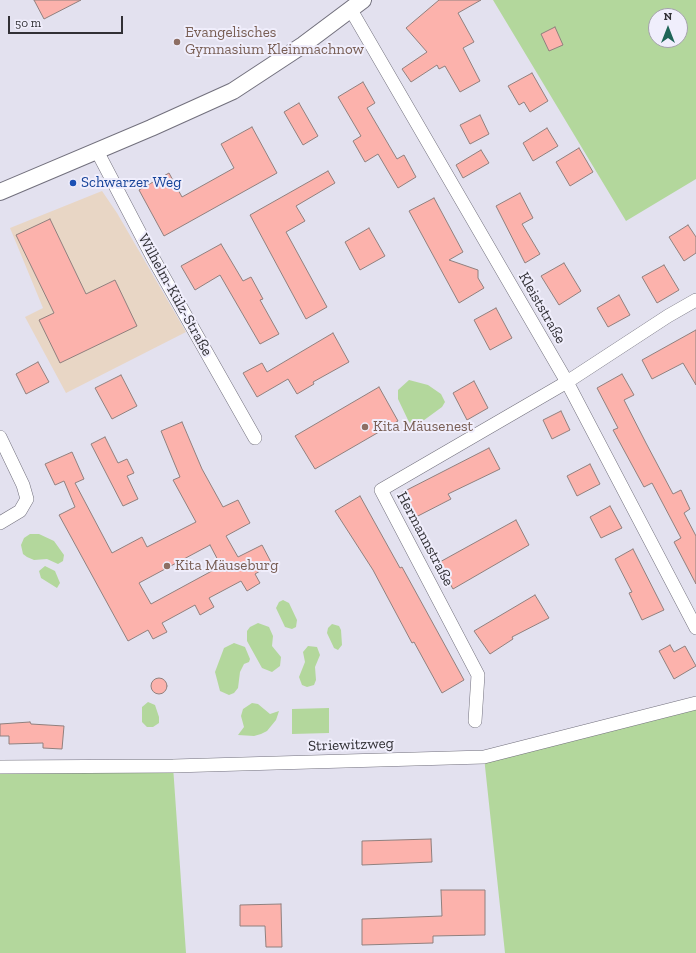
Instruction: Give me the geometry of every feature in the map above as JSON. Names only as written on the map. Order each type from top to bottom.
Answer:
[{"type":"street","points":[[0,192],[233,91],[304,45],[357,5]]},
{"type":"street","name":"Kleiststraße","points":[[357,5],[567,382],[696,628]]},
{"type":"street","name":"Wilhelm-Külz-Straße","points":[[97,151],[153,258],[255,438]]},
{"type":"street","name":"Hermannstraße","points":[[475,721],[478,675],[382,490],[567,382],[668,316],[696,300]]},
{"type":"street","points":[[0,436],[23,485],[27,498],[20,511],[0,523]]},
{"type":"street","name":"Striewitzweg","points":[[0,767],[173,766],[484,757],[696,703]]},
{"type":"shaded area","points":[[102,191],[117,213],[186,332],[66,393],[25,317],[43,308],[10,228]]},
{"type":"green space","points":[[493,0],[696,0],[696,179],[626,221]]},
{"type":"green space","points":[[409,380],[428,385],[441,394],[445,402],[442,407],[416,426],[412,426],[408,420],[398,399],[398,390]]},
{"type":"green space","points":[[30,534],[39,534],[54,541],[64,555],[63,561],[58,564],[47,559],[34,560],[23,554],[21,545],[24,538]]},
{"type":"green space","points":[[45,566],[55,571],[60,583],[57,588],[41,578],[39,571]]},
{"type":"green space","points":[[283,600],[289,603],[297,620],[296,627],[292,629],[285,627],[276,608],[279,602]]},
{"type":"green space","points":[[258,623],[269,627],[273,636],[272,646],[281,657],[280,666],[272,672],[262,668],[247,641],[247,631],[250,627]]},
{"type":"green space","points":[[332,624],[339,626],[341,630],[342,645],[338,650],[334,648],[327,633],[328,628]]},
{"type":"green space","points":[[234,643],[245,647],[250,659],[249,662],[244,664],[240,672],[238,688],[234,693],[229,695],[220,691],[215,672],[224,648]]},
{"type":"green space","points":[[308,646],[317,647],[320,655],[315,667],[316,680],[314,685],[307,687],[302,685],[299,677],[305,662],[303,652]]},
{"type":"green space","points":[[148,702],[155,705],[159,717],[159,723],[153,727],[147,727],[142,722],[142,707]]},
{"type":"green space","points":[[252,703],[258,704],[270,714],[279,711],[276,720],[267,731],[261,734],[254,736],[238,735],[244,727],[241,716],[243,709]]},
{"type":"green space","points":[[696,703],[696,953],[505,953],[484,757]]},
{"type":"green space","points":[[329,708],[329,733],[292,734],[292,709]]},
{"type":"green space","points":[[173,766],[186,953],[0,953],[0,767]]},
{"type":"building","points":[[34,0],[81,0],[44,19]]},
{"type":"building","points":[[439,0],[481,0],[458,13],[474,42],[463,48],[480,81],[460,92],[445,66],[439,69],[437,65],[411,82],[402,69],[427,52],[406,28]]},
{"type":"building","points":[[555,27],[563,45],[549,51],[541,34]]},
{"type":"building","points":[[532,73],[548,101],[530,112],[524,102],[519,105],[508,86]]},
{"type":"building","points":[[363,82],[375,103],[367,108],[397,159],[404,155],[416,177],[398,188],[378,154],[365,162],[353,141],[361,136],[338,97]]},
{"type":"building","points":[[299,103],[318,136],[303,145],[284,112]]},
{"type":"building","points":[[480,115],[489,134],[470,144],[460,125]]},
{"type":"building","points":[[252,127],[277,173],[164,236],[139,190],[169,173],[182,197],[234,168],[221,144]]},
{"type":"building","points":[[547,128],[558,146],[533,161],[523,143]]},
{"type":"building","points":[[579,148],[593,172],[570,186],[556,162]]},
{"type":"building","points":[[481,150],[489,163],[463,178],[456,165]]},
{"type":"building","points":[[328,171],[335,183],[296,206],[305,221],[286,232],[327,307],[306,319],[250,215]]},
{"type":"building","points":[[520,193],[533,218],[522,224],[540,254],[525,263],[496,206]]},
{"type":"building","points":[[434,198],[463,252],[449,260],[478,270],[478,278],[484,288],[459,303],[409,211]]},
{"type":"building","points":[[50,219],[86,294],[115,280],[137,326],[60,363],[39,320],[54,313],[16,235]]},
{"type":"building","points":[[688,225],[696,237],[696,253],[684,261],[669,237]]},
{"type":"building","points":[[369,228],[385,256],[360,270],[345,242]]},
{"type":"building","points":[[221,244],[243,281],[251,277],[263,299],[260,300],[279,334],[260,344],[220,275],[195,290],[181,266]]},
{"type":"building","points":[[564,263],[581,291],[559,305],[541,276]]},
{"type":"building","points":[[664,265],[679,290],[657,303],[642,277]]},
{"type":"building","points":[[619,295],[630,315],[608,327],[597,308]]},
{"type":"building","points":[[496,308],[512,338],[490,350],[474,320]]},
{"type":"building","points":[[696,330],[696,385],[683,363],[652,379],[642,360]]},
{"type":"building","points":[[333,333],[349,362],[313,382],[314,384],[297,394],[288,379],[257,397],[243,373],[262,363],[267,372]]},
{"type":"building","points":[[38,362],[49,382],[26,394],[16,374]]},
{"type":"building","points":[[622,374],[634,395],[624,400],[673,494],[681,490],[690,509],[684,513],[696,536],[696,584],[674,542],[681,538],[652,483],[644,487],[613,430],[618,428],[597,388]]},
{"type":"building","points":[[121,375],[137,406],[112,419],[95,388]]},
{"type":"building","points":[[474,381],[488,408],[467,420],[453,393]]},
{"type":"building","points":[[379,387],[398,421],[315,469],[295,436]]},
{"type":"building","points":[[561,411],[570,430],[552,439],[543,420]]},
{"type":"building","points":[[182,422],[202,469],[223,507],[238,500],[250,523],[226,536],[238,557],[262,545],[272,564],[255,574],[260,583],[247,591],[241,581],[209,598],[214,607],[200,615],[195,605],[162,623],[167,632],[153,639],[148,630],[128,641],[59,515],[75,507],[64,481],[55,485],[45,464],[72,452],[84,479],[75,483],[112,553],[142,537],[147,547],[196,522],[173,480],[180,477],[161,431]],"holes":[[[210,545],[221,566],[151,604],[139,583]]]},
{"type":"building","points":[[105,437],[118,463],[127,459],[134,473],[127,476],[138,499],[123,506],[91,444]]},
{"type":"building","points":[[489,448],[500,469],[448,494],[451,499],[414,518],[401,493]]},
{"type":"building","points":[[590,464],[600,484],[577,496],[567,476]]},
{"type":"building","points":[[360,496],[400,568],[402,567],[464,680],[442,693],[414,642],[412,643],[373,570],[335,511]]},
{"type":"building","points":[[610,506],[622,528],[601,538],[590,517]]},
{"type":"building","points":[[516,520],[529,545],[453,589],[438,563]]},
{"type":"building","points":[[633,549],[664,610],[642,620],[629,593],[632,592],[615,559]]},
{"type":"building","points":[[535,595],[549,618],[512,637],[513,639],[490,654],[474,631]]},
{"type":"building","points":[[670,645],[674,652],[685,646],[696,666],[674,679],[659,651]]},
{"type":"building","points":[[159,678],[166,683],[167,686],[162,693],[159,694],[152,689],[151,686],[156,679]]},
{"type":"building","points":[[30,722],[31,724],[64,726],[62,749],[43,748],[43,743],[9,744],[9,736],[0,736],[0,724]]},
{"type":"building","points":[[431,839],[432,862],[362,865],[362,841]]},
{"type":"building","points":[[441,890],[485,890],[485,935],[433,936],[433,943],[362,945],[362,919],[442,916]]},
{"type":"building","points":[[281,904],[282,947],[266,947],[265,926],[240,926],[240,905]]},
{"type":"place","name":"Evangelisches Gymnasium Kleinmachnow","points":[[177,42]]},
{"type":"place","name":"Schwarzer Weg","points":[[73,183]]},
{"type":"place","name":"Kita Mäusenest","points":[[365,427]]},
{"type":"place","name":"Kita Mäuseburg","points":[[167,566]]}]
